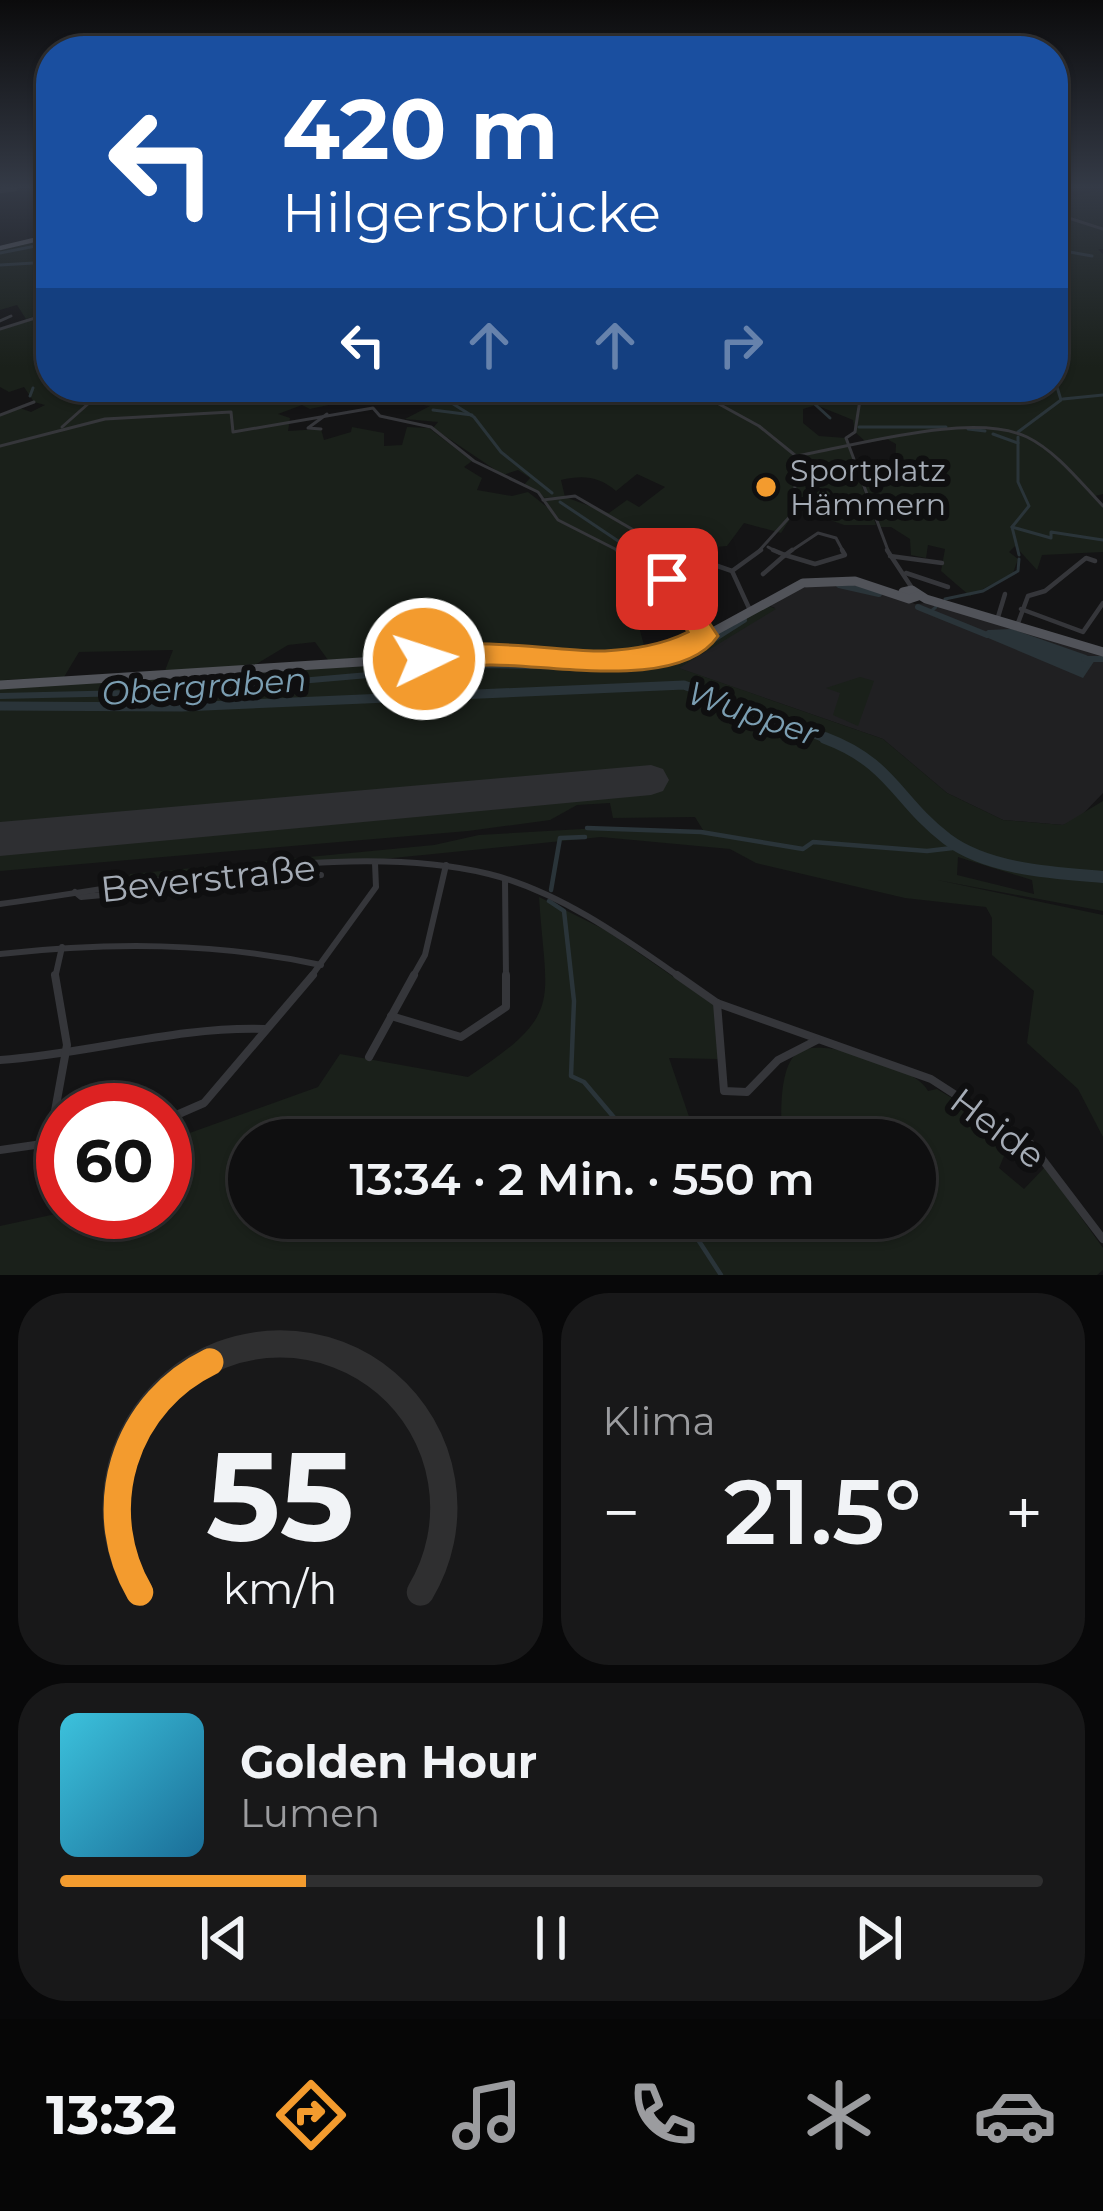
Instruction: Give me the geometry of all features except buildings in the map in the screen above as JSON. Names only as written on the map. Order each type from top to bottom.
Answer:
[{"type":"main road","points":[[0,685],[471,655],[618,662],[680,650],[778,592],[816,581],[855,581],[911,593],[1103,652]]},
{"type":"street","points":[[0,320],[11,316]]},
{"type":"street","points":[[0,329],[36,318]]},
{"type":"street","points":[[0,415],[34,402]]},
{"type":"street","points":[[62,427],[90,402]]},
{"type":"street","points":[[714,402],[767,432],[796,457],[802,488],[782,532],[732,571]]},
{"type":"street","points":[[858,402],[848,446],[890,556],[911,593]]},
{"type":"street","points":[[0,446],[62,427],[231,412],[233,432],[296,425],[330,412],[373,408],[380,416],[426,425],[473,460],[538,492],[558,520],[652,567],[687,603],[704,636]]},
{"type":"street","points":[[321,429],[308,428],[330,412]]},
{"type":"street","points":[[796,457],[926,433],[1015,433],[1033,441],[1103,506]]},
{"type":"street","points":[[545,503],[574,496],[675,554],[732,571],[749,608]]},
{"type":"street","points":[[763,574],[786,555],[822,533],[836,538],[845,555],[826,565],[805,566],[786,555],[768,547]]},
{"type":"street","points":[[652,567],[675,554]]},
{"type":"street","points":[[890,556],[942,563]]},
{"type":"street","points":[[1018,623],[1028,596],[1045,591],[1085,559],[1095,561]]},
{"type":"street","points":[[904,574],[948,587]]},
{"type":"street","points":[[998,617],[1005,594]]},
{"type":"street","points":[[1021,609],[1086,632],[1103,603]]},
{"type":"street","points":[[192,1109],[200,1106],[321,965],[376,887],[375,863]]},
{"type":"street","points":[[369,1057],[425,955],[446,865]]},
{"type":"street","name":"Beverstraße","points":[[0,904],[277,868],[446,865],[505,880],[608,927],[717,1003]]},
{"type":"street","points":[[74,892],[81,897],[321,875]]},
{"type":"street","points":[[391,1016],[461,1037],[506,1006],[505,880]]},
{"type":"street","points":[[0,954],[131,942],[237,948],[321,965]]},
{"type":"street","points":[[59,1083],[67,1029],[54,981],[62,946]]},
{"type":"street","points":[[717,1003],[719,1078],[724,1091],[747,1092],[778,1060],[818,1040]]},
{"type":"street","name":"Heide","points":[[717,1003],[932,1079],[1030,1143],[1103,1239]]},
{"type":"street","points":[[0,1060],[64,1056],[231,1028],[265,1029]]},
{"type":"street","points":[[0,1150],[36,1146]]},
{"type":"shaded area","points":[[36,248],[36,316],[26,319],[17,305],[0,310],[0,250]]},
{"type":"shaded area","points":[[1068,248],[1103,248],[1098,249],[1103,254],[1103,494],[1095,496],[1103,507],[1103,552],[1042,555],[1037,570],[1015,546],[1009,552],[1018,559],[1013,573],[970,596],[941,571],[945,549],[928,545],[926,558],[911,555],[910,539],[891,527],[880,527],[866,496],[876,525],[844,525],[797,508],[781,533],[744,523],[727,546],[714,547],[702,539],[668,548],[672,555],[654,565],[634,556],[645,564],[630,577],[643,592],[666,579],[686,603],[673,606],[675,620],[661,625],[637,620],[644,645],[680,645],[656,653],[578,657],[473,651],[472,644],[442,646],[441,653],[328,660],[315,642],[288,645],[253,666],[164,673],[173,650],[79,652],[64,677],[3,680],[161,680],[453,659],[631,663],[659,659],[762,603],[776,609],[679,668],[883,739],[947,793],[1003,820],[1063,825],[1103,801],[1103,911],[937,880],[1103,915],[1103,1137],[1078,1089],[1027,1043],[1034,991],[992,955],[992,918],[986,907],[905,898],[756,863],[730,849],[601,837],[126,885],[130,874],[434,845],[479,835],[582,829],[703,830],[695,817],[613,818],[610,803],[577,805],[550,820],[468,831],[0,871],[0,415],[20,408],[31,412],[45,405],[34,402],[24,387],[9,392],[0,387],[0,330],[36,319],[36,402],[342,402],[310,409],[302,405],[278,414],[290,418],[288,431],[321,429],[324,440],[351,432],[352,427],[384,433],[384,446],[402,445],[407,427],[429,428],[472,461],[464,467],[482,478],[477,490],[512,496],[528,492],[547,507],[547,501],[556,497],[545,498],[524,485],[530,478],[518,470],[503,475],[433,428],[438,422],[405,419],[430,406],[415,402],[1068,402]],"holes":[[[816,405],[853,420],[855,432],[867,443],[887,439],[896,444],[895,467],[906,482],[863,487],[846,438],[819,436],[803,423],[803,409]],[[637,474],[665,487],[639,507],[627,500],[609,513],[565,497],[561,480],[590,478],[616,491]],[[958,857],[1032,880],[1034,894],[957,875]]]},
{"type":"shaded area","points":[[679,554],[712,565],[704,573],[711,585],[684,597],[655,568]]},
{"type":"shaded area","points":[[817,583],[869,586],[915,604],[926,603],[1103,654],[1103,793],[1079,818],[1063,825],[1003,820],[947,793],[883,739],[678,668],[775,608],[762,603]]},
{"type":"shaded area","points":[[1012,629],[1095,660],[1083,678],[981,635]]},
{"type":"shaded area","points":[[860,677],[874,681],[858,726],[833,715],[840,693],[826,688]]},
{"type":"shaded area","points":[[539,897],[607,931],[714,1005],[718,1059],[669,1058],[690,1119],[229,1119],[318,1087],[340,1054],[468,1077],[521,1037],[535,1020],[545,985]]},
{"type":"shaded area","points":[[812,1048],[829,1049],[869,1057],[907,1073],[928,1091],[937,1089],[1003,1129],[1007,1149],[999,1168],[1024,1189],[1045,1167],[1103,1248],[1103,1270],[1097,1275],[0,1275],[0,1226],[36,1218],[36,1239],[192,1239],[192,1132],[228,1119],[228,1239],[936,1239],[936,1119],[782,1119],[782,1092],[793,1057]]},
{"type":"waterway","points":[[0,253],[23,248]]},
{"type":"waterway","points":[[1068,252],[1092,256]]},
{"type":"waterway","points":[[0,265],[36,263]]},
{"type":"waterway","points":[[30,396],[33,388]]},
{"type":"waterway","points":[[1068,398],[1103,395]]},
{"type":"waterway","points":[[450,402],[470,415]]},
{"type":"waterway","points":[[812,402],[830,418]]},
{"type":"waterway","points":[[1018,432],[1058,402]]},
{"type":"waterway","points":[[433,410],[470,415]]},
{"type":"waterway","points":[[470,415],[501,452],[552,493]]},
{"type":"waterway","points":[[859,427],[946,427]]},
{"type":"waterway","points":[[968,429],[985,431]]},
{"type":"waterway","points":[[993,434],[1018,443]]},
{"type":"waterway","points":[[1018,437],[1018,443]]},
{"type":"waterway","points":[[1012,527],[1029,506],[1018,482],[1018,443]]},
{"type":"waterway","points":[[560,502],[651,563]]},
{"type":"waterway","points":[[1012,527],[1051,538],[1051,532],[1103,540]]},
{"type":"waterway","points":[[1012,527],[1019,555]]},
{"type":"waterway","points":[[945,599],[983,591],[1018,571],[1019,559]]},
{"type":"waterway","points":[[660,569],[697,602],[709,626]]},
{"type":"waterway","name":"Obergraben","points":[[839,585],[879,594]]},
{"type":"waterway","name":"Obergraben","points":[[918,607],[987,635]]},
{"type":"waterway","name":"Obergraben","points":[[930,612],[936,607]]},
{"type":"waterway","name":"Obergraben","points":[[0,696],[174,692],[483,665],[640,668],[681,660],[744,620]]},
{"type":"waterway","name":"Obergraben","points":[[1084,659],[1103,659]]},
{"type":"waterway","name":"Wupper","points":[[0,706],[182,707],[684,685],[833,741]]},
{"type":"waterway","name":"Wupper","points":[[825,738],[865,759],[930,825],[964,849],[1022,868],[1103,877]]},
{"type":"waterway","points":[[587,828],[701,832],[803,849],[813,842],[927,851],[961,847]]},
{"type":"waterway","points":[[551,890],[560,838],[585,837]]},
{"type":"waterway","points":[[549,901],[564,911],[574,1001],[571,1076],[584,1082],[615,1119]]},
{"type":"waterway","points":[[698,1239],[721,1275]]},
{"type":"runway","points":[[0,839],[651,780]]},
{"type":"place","name":"Sportplatz Hämmern","points":[[766,487]]},
{"type":"route","points":[[424,659],[493,655],[602,662],[672,653],[704,636],[687,603],[667,579]]}]
